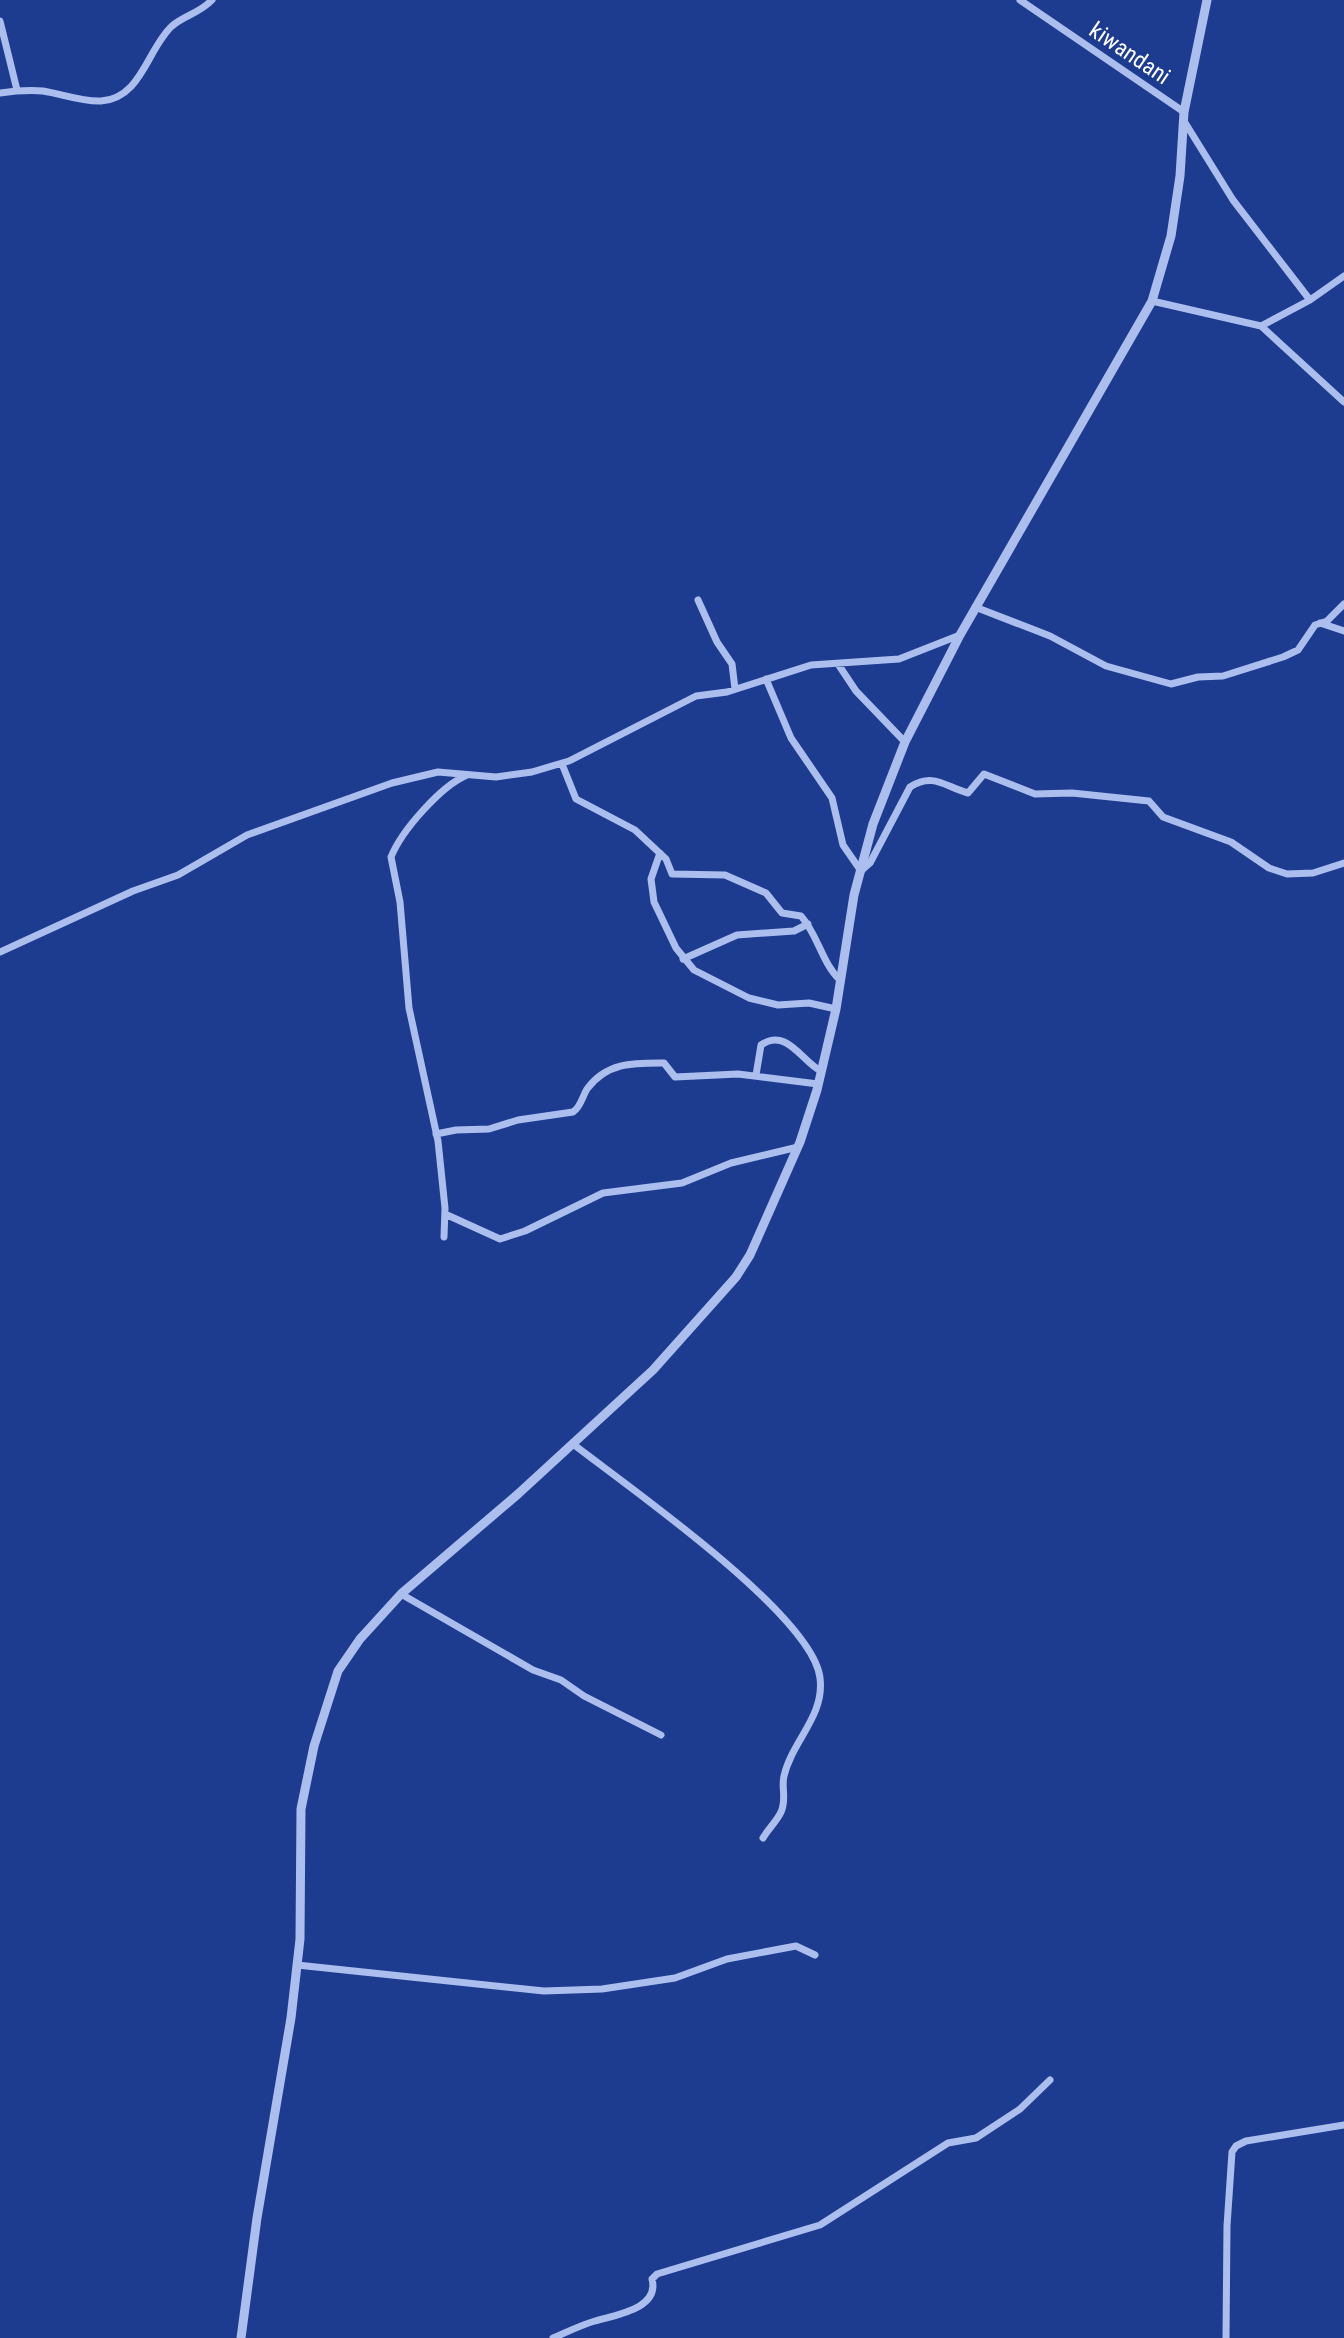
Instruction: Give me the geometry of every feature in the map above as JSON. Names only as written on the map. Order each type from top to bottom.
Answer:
[{"type":"street","points":[[0,93],[17,90],[43,92],[95,101],[119,97],[139,76],[166,33],[175,24],[202,11],[212,0]]},
{"type":"street","name":"kiwandani","points":[[1020,0],[1184,116]]},
{"type":"street","points":[[241,2338],[297,1965],[301,1809],[317,1733],[338,1671],[360,1639],[401,1594],[573,1444],[653,1370],[736,1277],[750,1255],[798,1147],[818,1084],[836,1009],[839,980],[861,871],[873,824],[905,742],[975,607],[1152,301],[1171,236],[1180,176],[1184,116],[1207,0]]},
{"type":"street","points":[[0,21],[17,90]]},
{"type":"street","points":[[1184,116],[1233,200],[1310,300]]},
{"type":"street","points":[[1262,326],[1310,300],[1344,276]]},
{"type":"street","points":[[1152,301],[1262,326],[1344,402]]},
{"type":"street","points":[[698,600],[717,642],[732,664],[735,689]]},
{"type":"street","points":[[975,607],[1050,636],[1106,666],[1166,684],[1198,677],[1223,676],[1283,657],[1298,650],[1319,623],[1327,621],[1344,604]]},
{"type":"street","points":[[1319,623],[1344,631]]},
{"type":"street","points":[[0,952],[133,891],[178,875],[247,835],[421,774],[451,772],[514,775],[562,764],[686,700],[735,689],[807,666],[899,659],[960,635]]},
{"type":"street","points":[[838,664],[862,699],[905,742]]},
{"type":"street","points":[[766,679],[791,738],[829,791],[846,853],[861,871]]},
{"type":"street","points":[[562,764],[576,799],[635,830],[666,859],[672,874],[725,875],[766,893],[782,913],[801,916],[808,924],[832,973],[839,980]]},
{"type":"street","points":[[444,1237],[445,1214],[436,1135],[409,1008],[400,902],[391,857],[401,837],[447,785],[468,774]]},
{"type":"street","points":[[861,871],[870,863],[910,787],[919,781],[939,780],[968,793],[984,774],[1035,794],[1072,793],[1149,800],[1163,817],[1224,839],[1269,868],[1287,874],[1313,873],[1344,863]]},
{"type":"street","points":[[660,853],[651,888],[670,938],[683,959],[694,970],[749,998],[778,1004],[809,1003],[836,1009]]},
{"type":"street","points":[[683,959],[737,935],[794,931],[808,924]]},
{"type":"street","points":[[756,1075],[761,1045],[770,1042],[788,1043],[821,1071]]},
{"type":"street","points":[[436,1135],[456,1130],[489,1129],[518,1120],[573,1112],[579,1108],[594,1081],[622,1063],[664,1063],[675,1077],[756,1075],[818,1084]]},
{"type":"street","points":[[445,1214],[500,1239],[525,1231],[603,1193],[681,1183],[731,1163],[798,1147]]},
{"type":"street","points":[[573,1444],[670,1517],[746,1581],[795,1630],[815,1657],[821,1691],[817,1708],[785,1772],[785,1798],[781,1813],[763,1838]]},
{"type":"street","points":[[401,1594],[523,1664],[561,1680],[584,1696],[661,1735]]},
{"type":"street","points":[[297,1965],[544,1991],[602,1989],[675,1978],[727,1959],[796,1946],[815,1955]]},
{"type":"street","points":[[553,2338],[633,2310],[650,2296],[654,2289],[652,2279],[657,2273],[797,2232],[838,2216],[856,2199],[948,2143],[976,2138],[1020,2109],[1050,2080]]},
{"type":"street","points":[[1226,2338],[1227,2226],[1232,2152],[1236,2146],[1246,2141],[1344,2125]]}]
